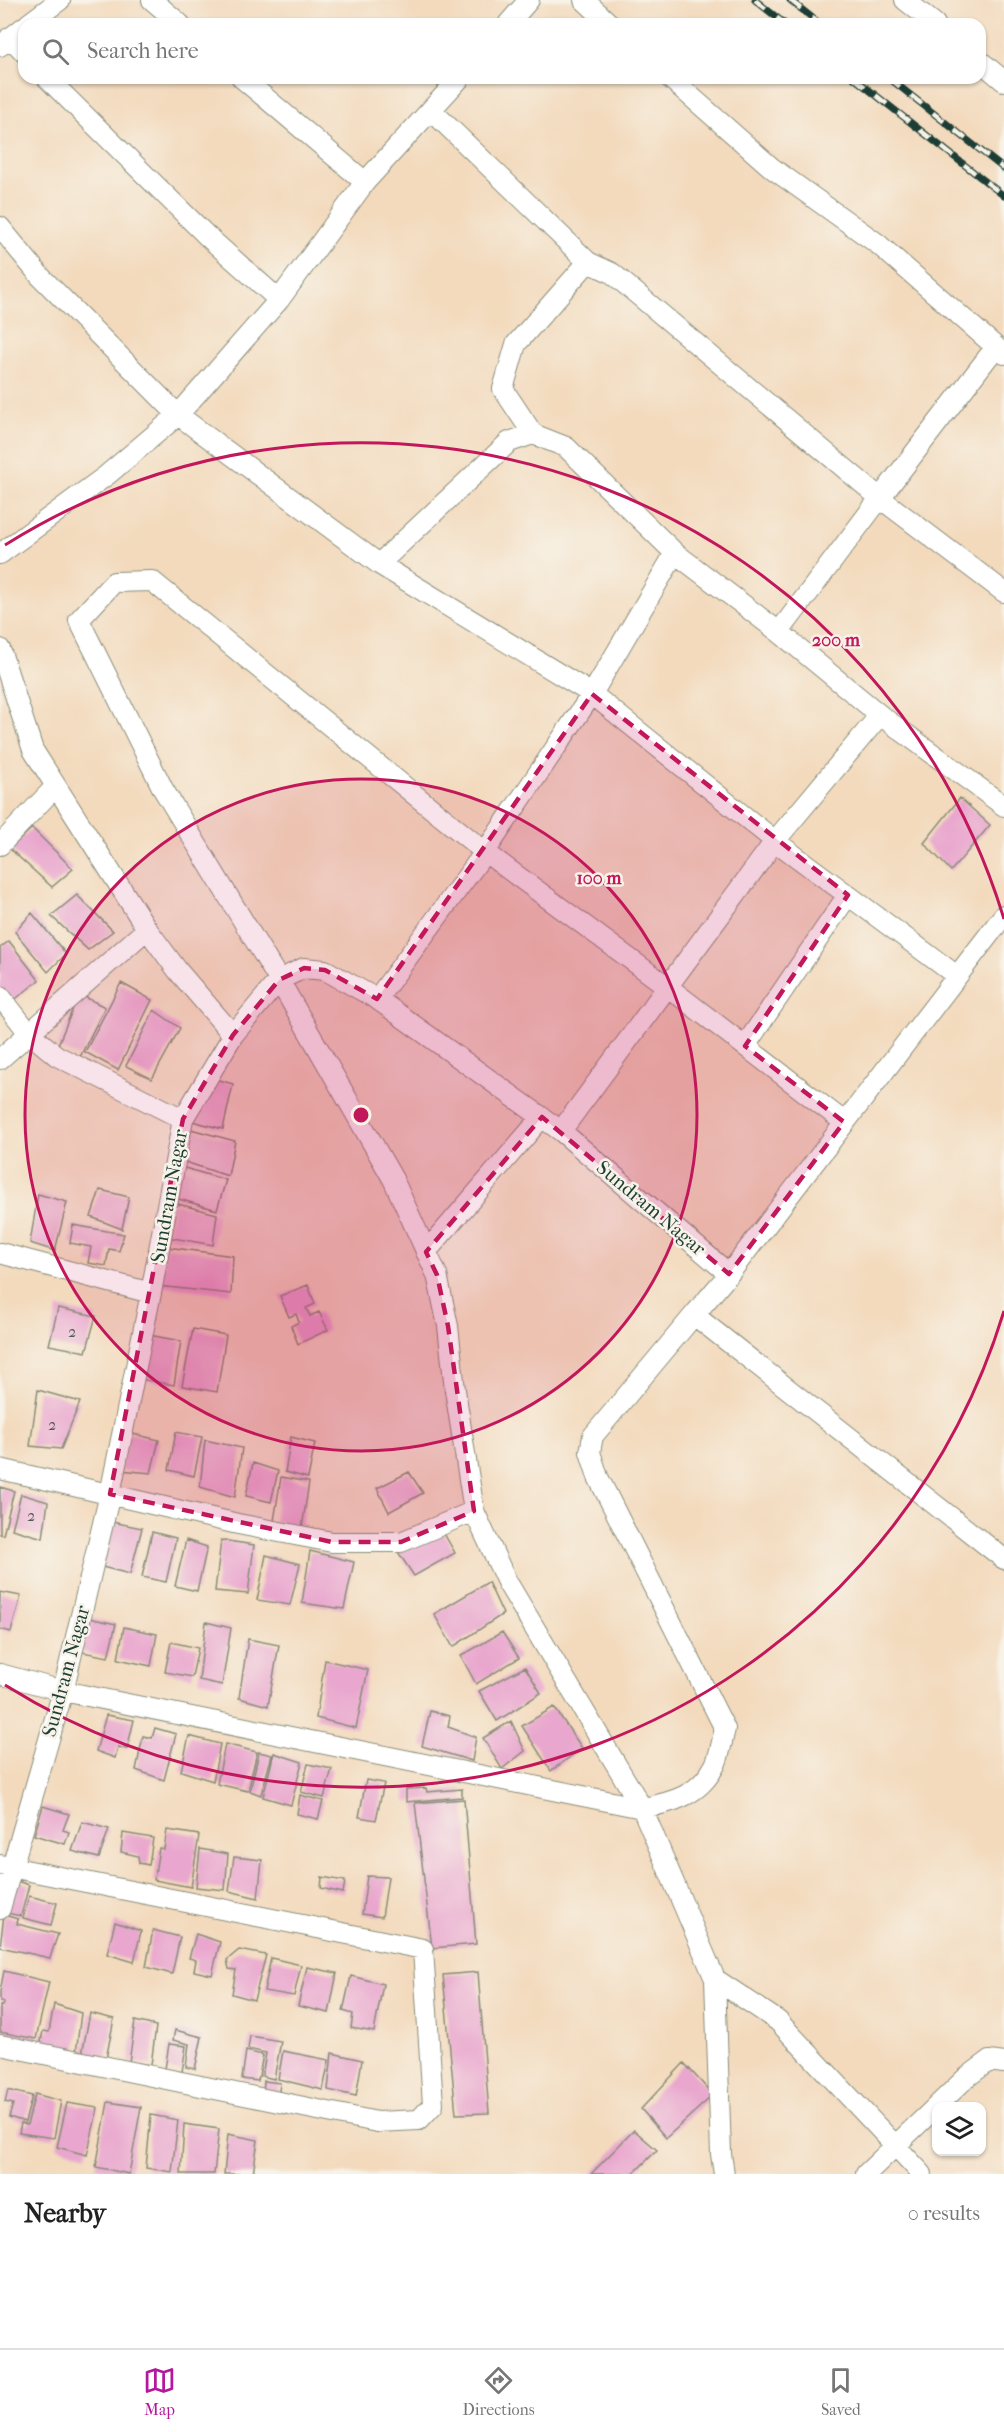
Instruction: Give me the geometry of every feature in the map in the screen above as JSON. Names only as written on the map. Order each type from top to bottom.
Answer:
[{"type":"street","points":[[36,18],[60,0]]},
{"type":"street","points":[[152,0],[173,18]]},
{"type":"street","points":[[513,18],[529,0]]},
{"type":"street","points":[[584,0],[604,18]]},
{"type":"street","points":[[905,0],[928,18]]},
{"type":"street","points":[[986,66],[1004,81]]},
{"type":"street","points":[[53,84],[207,236],[279,300]]},
{"type":"street","points":[[249,84],[365,182]]},
{"type":"street","points":[[0,554],[107,474],[178,415],[279,300],[365,182],[455,84]]},
{"type":"street","points":[[677,84],[772,168],[878,244],[1000,351],[880,498],[779,632]]},
{"type":"street","points":[[431,110],[588,262],[612,273],[880,498],[1004,592]]},
{"type":"street","points":[[0,227],[40,276],[178,415],[379,564],[592,694],[776,841],[957,976]]},
{"type":"street","points":[[588,262],[516,344],[503,389],[533,434],[566,447],[675,553],[779,632],[880,715],[1004,806]]},
{"type":"street","points":[[379,564],[508,442],[533,434]]},
{"type":"street","points":[[377,999],[485,852],[592,694],[675,553]]},
{"type":"street","points":[[724,2174],[721,2154],[715,1979],[642,1808],[507,1582],[474,1511],[455,1390],[448,1326],[437,1275],[393,1179],[279,980],[163,789],[79,620],[114,582],[152,581],[485,852],[668,987],[844,1122]]},
{"type":"street","points":[[0,650],[33,750],[147,929],[233,1035]]},
{"type":"street","points":[[561,1131],[776,841],[880,715]]},
{"type":"street","points":[[0,846],[56,786]]},
{"type":"street","points":[[745,1046],[848,895]]},
{"type":"street","points":[[0,1674],[63,1691],[642,1808],[667,1803],[699,1789],[716,1764],[725,1729],[598,1477],[590,1452],[593,1436],[729,1274],[1004,915]]},
{"type":"street","points":[[0,1059],[147,929]]},
{"type":"street","name":"Sundram Nagar","points":[[0,1909],[5,1867],[63,1691],[110,1494],[151,1293],[183,1119],[233,1035],[279,980],[304,968],[325,970],[377,999],[561,1131],[729,1274]]},
{"type":"street","points":[[0,996],[29,1033],[57,1056],[183,1119]]},
{"type":"street","points":[[426,1252],[542,1117]]},
{"type":"street","points":[[0,1253],[151,1293]]},
{"type":"street","points":[[694,1315],[1004,1559]]},
{"type":"street","points":[[0,1469],[238,1524],[332,1542],[402,1542],[474,1511]]},
{"type":"street","points":[[0,2045],[377,2122],[419,2120],[433,2105],[423,1949],[5,1867]]},
{"type":"street","points":[[715,1979],[778,2021],[922,2174]]},
{"type":"street","points":[[866,2174],[966,2078],[989,2061],[1004,2063]]},
{"type":"highlighted area","points":[[592,694],[848,895],[745,1046],[844,1122],[729,1274],[542,1117],[426,1252],[437,1275],[448,1326],[474,1511],[401,1542],[332,1542],[110,1494],[183,1119],[233,1035],[279,980],[304,968],[325,970],[377,999]]},
{"type":"building","points":[[960,798],[990,825],[951,871],[924,843]]},
{"type":"building","points":[[32,828],[73,869],[52,887],[10,849]]},
{"type":"building","points":[[77,895],[113,931],[88,950],[51,916]]},
{"type":"building","points":[[32,913],[66,954],[48,972],[15,932]]},
{"type":"building","points":[[9,941],[39,980],[12,1002],[0,988],[0,948]]},
{"type":"building","points":[[121,983],[152,1000],[118,1070],[85,1052]]},
{"type":"building","points":[[79,994],[105,1007],[80,1057],[57,1047]]},
{"type":"building","points":[[154,1010],[180,1028],[152,1079],[126,1066]]},
{"type":"building","points":[[212,1078],[233,1084],[223,1129],[188,1120]]},
{"type":"building","points":[[187,1128],[235,1141],[228,1176],[182,1161]]},
{"type":"building","points":[[181,1167],[226,1180],[217,1210],[175,1198]]},
{"type":"building","points":[[100,1190],[129,1197],[122,1229],[91,1217]]},
{"type":"building","points":[[38,1194],[67,1202],[55,1251],[30,1243]]},
{"type":"building","points":[[174,1203],[217,1214],[213,1245],[167,1237]]},
{"type":"building","points":[[73,1225],[124,1234],[119,1251],[109,1249],[106,1266],[88,1263],[91,1247],[70,1243]]},
{"type":"building","points":[[167,1247],[233,1256],[231,1294],[158,1286]]},
{"type":"building","points":[[308,1285],[315,1304],[306,1308],[310,1316],[319,1312],[328,1330],[298,1344],[291,1326],[299,1322],[296,1314],[289,1317],[280,1296]]},
{"type":"building","points":[[58,1308],[96,1316],[86,1352],[49,1345]]},
{"type":"building","points":[[193,1329],[226,1335],[217,1392],[182,1386]]},
{"type":"building","points":[[149,1335],[181,1341],[174,1385],[139,1379]]},
{"type":"building","points":[[38,1390],[80,1402],[61,1449],[30,1446]]},
{"type":"building","points":[[176,1432],[202,1437],[194,1476],[169,1470]]},
{"type":"building","points":[[129,1433],[159,1440],[151,1473],[120,1470]]},
{"type":"building","points":[[291,1437],[315,1443],[308,1478],[285,1472]]},
{"type":"building","points":[[205,1440],[242,1448],[235,1497],[200,1487]]},
{"type":"building","points":[[253,1463],[278,1471],[271,1502],[246,1496]]},
{"type":"building","points":[[409,1472],[423,1493],[389,1512],[377,1488]]},
{"type":"building","points":[[281,1477],[309,1482],[302,1528],[274,1521]]},
{"type":"building","points":[[0,1487],[14,1491],[3,1535],[0,1534]]},
{"type":"building","points":[[21,1494],[48,1502],[43,1538],[12,1529]]},
{"type":"building","points":[[107,1521],[142,1528],[130,1574],[98,1566]]},
{"type":"building","points":[[442,1530],[455,1553],[414,1576],[398,1552]]},
{"type":"building","points":[[152,1532],[176,1538],[166,1582],[142,1577]]},
{"type":"building","points":[[186,1540],[207,1547],[197,1591],[175,1586]]},
{"type":"building","points":[[221,1540],[254,1545],[248,1594],[215,1591]]},
{"type":"building","points":[[310,1551],[354,1562],[344,1609],[302,1603]]},
{"type":"building","points":[[266,1555],[300,1564],[290,1605],[257,1600]]},
{"type":"building","points":[[488,1582],[503,1614],[453,1647],[434,1614]]},
{"type":"building","points":[[0,1592],[21,1596],[11,1632],[0,1629]]},
{"type":"building","points":[[85,1617],[116,1624],[108,1657],[77,1651]]},
{"type":"building","points":[[206,1622],[231,1628],[222,1685],[199,1680]]},
{"type":"building","points":[[124,1627],[157,1634],[151,1666],[118,1659]]},
{"type":"building","points":[[502,1632],[519,1658],[476,1684],[461,1656]]},
{"type":"building","points":[[248,1639],[279,1645],[268,1706],[239,1698]]},
{"type":"building","points":[[171,1642],[198,1648],[192,1677],[165,1672]]},
{"type":"building","points":[[325,1660],[368,1670],[356,1728],[316,1718]]},
{"type":"building","points":[[525,1667],[541,1693],[497,1721],[479,1691]]},
{"type":"building","points":[[554,1707],[582,1748],[551,1771],[522,1726]]},
{"type":"building","points":[[430,1711],[450,1716],[448,1727],[476,1737],[472,1761],[422,1746]]},
{"type":"building","points":[[106,1715],[134,1720],[127,1749],[118,1747],[115,1758],[96,1751]]},
{"type":"building","points":[[511,1721],[525,1751],[502,1769],[483,1738]]},
{"type":"building","points":[[155,1728],[176,1734],[164,1780],[136,1770],[143,1736],[152,1738]]},
{"type":"building","points":[[189,1736],[220,1744],[213,1781],[181,1771]]},
{"type":"building","points":[[225,1744],[257,1752],[248,1791],[217,1784]]},
{"type":"building","points":[[259,1752],[272,1755],[261,1795],[250,1791]]},
{"type":"building","points":[[274,1753],[302,1762],[291,1805],[263,1797]]},
{"type":"building","points":[[308,1764],[332,1769],[324,1798],[301,1792]]},
{"type":"building","points":[[366,1780],[384,1783],[376,1820],[359,1817]]},
{"type":"building","points":[[426,1788],[427,1792],[462,1789],[462,1797],[406,1802],[406,1789]]},
{"type":"building","points":[[300,1795],[323,1801],[318,1819],[297,1814]]},
{"type":"building","points":[[464,1799],[476,1944],[432,1948],[415,1803]]},
{"type":"building","points":[[43,1806],[69,1814],[63,1830],[69,1832],[65,1844],[34,1835]]},
{"type":"building","points":[[82,1822],[109,1829],[99,1858],[72,1851]]},
{"type":"building","points":[[167,1830],[199,1835],[191,1887],[154,1880],[159,1848],[164,1849]]},
{"type":"building","points":[[123,1833],[153,1838],[149,1865],[139,1863],[138,1856],[121,1852]]},
{"type":"building","points":[[200,1849],[228,1854],[225,1890],[196,1887]]},
{"type":"building","points":[[234,1857],[262,1860],[258,1898],[229,1891]]},
{"type":"building","points":[[367,1876],[388,1877],[382,1917],[362,1914]]},
{"type":"building","points":[[322,1877],[345,1881],[343,1893],[321,1888]]},
{"type":"building","points":[[14,1880],[29,1885],[21,1916],[6,1913]]},
{"type":"building","points":[[29,1896],[57,1903],[51,1925],[23,1918]]},
{"type":"building","points":[[4,1915],[18,1919],[17,1924],[58,1934],[50,1958],[0,1947]]},
{"type":"building","points":[[115,1922],[141,1931],[134,1962],[107,1954]]},
{"type":"building","points":[[153,1930],[180,1937],[172,1974],[146,1967]]},
{"type":"building","points":[[196,1934],[220,1942],[212,1975],[194,1971],[196,1960],[189,1958]]},
{"type":"building","points":[[239,1950],[266,1955],[254,2000],[232,1994],[236,1970],[229,1969],[227,1960]]},
{"type":"building","points":[[271,1958],[301,1965],[294,1996],[264,1991]]},
{"type":"building","points":[[307,1967],[337,1973],[329,2013],[298,2006]]},
{"type":"building","points":[[4,1971],[49,1982],[36,2039],[0,2032],[0,2006],[4,2002],[0,2001],[0,1991]]},
{"type":"building","points":[[478,1972],[489,2113],[456,2114],[443,1975]]},
{"type":"building","points":[[351,1976],[383,1984],[374,2032],[351,2028],[353,2014],[343,2011]]},
{"type":"building","points":[[54,2004],[81,2013],[76,2053],[40,2047],[43,2031],[49,2032]]},
{"type":"building","points":[[90,2013],[114,2019],[106,2059],[82,2054]]},
{"type":"building","points":[[135,2021],[156,2026],[151,2065],[129,2062]]},
{"type":"building","points":[[175,2030],[202,2037],[195,2069],[186,2067],[189,2044],[173,2040]]},
{"type":"building","points":[[250,2036],[281,2041],[274,2079],[262,2076],[266,2053],[248,2049]]},
{"type":"building","points":[[169,2044],[186,2046],[182,2072],[165,2069]]},
{"type":"building","points":[[246,2051],[263,2055],[258,2081],[242,2079]]},
{"type":"building","points":[[283,2051],[329,2060],[323,2090],[278,2079]]},
{"type":"building","points":[[332,2053],[362,2060],[356,2096],[328,2090]]},
{"type":"building","points":[[684,2063],[713,2095],[666,2138],[641,2109]]},
{"type":"building","points":[[264,2081],[280,2083],[278,2099],[263,2096]]},
{"type":"building","points":[[8,2090],[32,2096],[25,2122],[9,2117],[13,2104],[5,2102]]},
{"type":"building","points":[[35,2094],[61,2101],[54,2138],[19,2133],[21,2123],[27,2125]]},
{"type":"building","points":[[108,2102],[141,2107],[129,2174],[96,2167]]},
{"type":"building","points":[[67,2103],[98,2108],[87,2155],[57,2147]]},
{"type":"building","points":[[151,2115],[178,2120],[172,2172],[146,2168]]},
{"type":"building","points":[[184,2124],[219,2129],[214,2174],[181,2174]]},
{"type":"building","points":[[634,2130],[657,2150],[633,2174],[591,2174]]},
{"type":"building","points":[[228,2134],[258,2140],[253,2174],[224,2174]]},
{"type":"railway","points":[[755,0],[778,18]]},
{"type":"railway","points":[[790,0],[812,18]]},
{"type":"railway","points":[[862,84],[1004,196]]},
{"type":"railway","points":[[897,84],[1004,169]]}]
